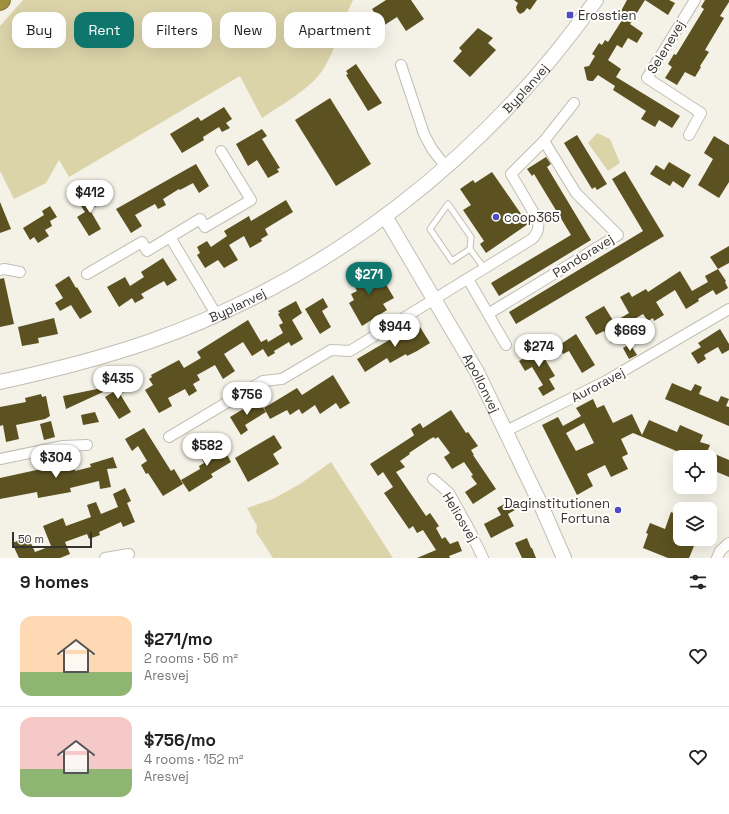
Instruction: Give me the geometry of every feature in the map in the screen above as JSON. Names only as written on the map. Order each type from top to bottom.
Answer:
[{"type":"street","name":"Byplanvej","points":[[0,382],[77,364],[134,346],[216,314],[274,286],[324,257],[385,216],[446,168],[478,138],[519,96],[577,28],[596,0]]},
{"type":"street","name":"Selenevej","points":[[689,135],[701,114],[647,78],[695,0]]},
{"type":"street","points":[[401,66],[424,134],[432,149],[446,168]]},
{"type":"street","points":[[169,436],[263,381],[282,379],[331,350],[350,351],[532,239],[537,234],[539,227],[538,220],[511,174],[544,141],[574,103]]},
{"type":"street","name":"Pandoravej","points":[[488,314],[618,235],[576,193],[544,141]]},
{"type":"street","points":[[87,274],[142,242],[147,251],[200,219],[205,227],[250,200],[221,151]]},
{"type":"street","name":"Apollonvej","points":[[385,216],[477,372],[540,503],[564,558]]},
{"type":"street","points":[[170,237],[216,314]]},
{"type":"street","points":[[0,270],[4,269],[20,272]]},
{"type":"street","points":[[468,279],[506,345]]},
{"type":"street","name":"Auroravej","points":[[506,431],[606,381],[729,309]]},
{"type":"street","points":[[0,459],[63,446],[88,445]]},
{"type":"street","name":"Heliosvej","points":[[433,479],[449,493],[483,558]]},
{"type":"street","points":[[717,558],[720,551],[729,543]]},
{"type":"street","points":[[105,558],[129,554]]},
{"type":"lane","points":[[470,249],[452,261],[430,229],[448,204],[471,237],[470,249],[484,268]]},
{"type":"shaded area","points":[[23,0],[353,0],[348,12],[284,12],[284,48],[334,48],[324,68],[312,82],[296,96],[262,118],[240,76],[69,177],[59,160],[46,183],[14,199],[0,171],[0,26],[12,12],[12,48],[66,48],[66,12],[12,12]]},
{"type":"shaded area","points":[[597,133],[610,139],[620,163],[608,171],[588,143]]},
{"type":"shaded area","points":[[331,462],[393,558],[273,558],[256,532],[257,526],[247,508],[273,499],[300,484]]},
{"type":"building","points":[[386,0],[411,0],[424,19],[406,31],[397,17],[385,25],[385,12],[374,12],[372,9]]},
{"type":"building","points":[[514,0],[537,0],[530,10],[527,8],[520,14],[516,7],[518,3]]},
{"type":"building","points":[[627,0],[645,0],[630,24],[643,33],[637,43],[628,38],[622,48],[617,45],[608,60],[621,69],[616,77],[680,116],[672,128],[659,120],[655,127],[641,119],[646,111],[613,90],[615,86],[598,75],[593,81],[587,80],[584,67],[589,66],[595,56],[592,54],[599,43],[602,45],[605,40],[608,42],[626,14],[621,11]]},
{"type":"building","points":[[645,0],[669,0],[675,3],[668,15]]},
{"type":"building","points":[[705,0],[729,0],[729,2],[720,16],[724,18],[705,50],[709,52],[695,77],[685,72],[677,85],[665,78],[672,67],[668,64],[674,54],[676,55],[704,9],[701,7]]},
{"type":"building","points":[[478,28],[493,38],[488,43],[496,50],[470,77],[453,61],[462,51],[459,48]]},
{"type":"building","points":[[356,64],[382,103],[368,111],[346,75],[348,74],[346,71]]},
{"type":"building","points":[[330,98],[371,164],[336,186],[295,120]]},
{"type":"building","points":[[224,107],[232,119],[226,123],[230,128],[222,132],[219,127],[203,137],[204,140],[182,153],[170,134],[198,117],[201,121]]},
{"type":"building","points":[[262,129],[267,136],[262,139],[280,168],[277,169],[279,172],[268,178],[257,160],[248,166],[236,144]]},
{"type":"building","points":[[577,135],[607,184],[597,190],[595,187],[592,189],[564,143]]},
{"type":"building","points":[[714,136],[729,145],[729,182],[719,198],[698,185],[713,159],[704,153]]},
{"type":"building","points":[[546,157],[551,164],[547,167],[591,240],[499,296],[491,283],[571,235],[534,174],[532,176],[527,169]]},
{"type":"building","points":[[669,162],[691,175],[683,188],[673,181],[670,186],[650,174],[656,165],[664,170]]},
{"type":"building","points":[[196,164],[209,186],[199,193],[193,183],[180,190],[179,189],[163,199],[166,205],[158,209],[155,204],[135,215],[142,226],[131,233],[116,209]]},
{"type":"building","points":[[625,171],[664,236],[516,324],[509,312],[643,231],[612,179]]},
{"type":"building","name":"coop365","points":[[492,172],[528,224],[486,253],[480,244],[484,241],[463,210],[471,205],[460,189],[473,180],[475,183]]},
{"type":"building","points":[[87,194],[91,201],[102,194],[106,200],[90,210],[101,229],[89,236],[77,217],[85,212],[79,199]]},
{"type":"building","points":[[286,200],[293,212],[265,229],[268,235],[261,239],[262,241],[250,248],[244,236],[229,245],[238,260],[224,268],[218,260],[205,268],[197,255],[200,253],[197,247],[207,241],[211,247],[227,236],[224,231],[249,216],[251,221]]},
{"type":"building","points":[[0,202],[11,229],[0,233]]},
{"type":"building","points":[[50,206],[57,217],[50,221],[52,226],[45,230],[49,236],[38,243],[34,237],[30,240],[23,228],[44,215],[42,211]]},
{"type":"building","points":[[729,246],[729,263],[718,269],[710,257]]},
{"type":"building","points":[[163,258],[177,280],[167,286],[164,281],[141,294],[144,298],[135,303],[132,298],[119,307],[107,287],[125,277],[130,286],[144,277],[141,272]]},
{"type":"building","points":[[361,267],[369,280],[380,274],[394,298],[383,304],[387,310],[362,326],[349,303],[354,300],[351,294],[357,291],[348,274]]},
{"type":"building","points":[[718,269],[726,281],[725,282],[728,288],[716,295],[713,290],[698,299],[699,301],[686,309],[675,290],[656,302],[664,315],[654,321],[653,318],[648,321],[643,314],[618,329],[622,337],[611,343],[604,331],[596,335],[585,317],[604,306],[614,322],[629,313],[620,297],[629,292],[632,297],[646,289],[648,292],[680,271],[692,291],[708,282],[705,276]]},
{"type":"building","points":[[69,276],[92,312],[80,319],[71,305],[60,311],[55,303],[63,298],[55,285]]},
{"type":"building","points":[[4,278],[14,324],[0,327],[0,279]]},
{"type":"building","points":[[323,298],[328,307],[322,311],[331,327],[320,334],[305,309]]},
{"type":"building","points":[[296,301],[302,313],[292,320],[303,339],[291,346],[289,342],[274,351],[275,353],[268,357],[263,349],[252,356],[243,342],[224,354],[235,371],[223,379],[215,365],[197,375],[200,380],[193,384],[197,391],[189,396],[185,389],[168,398],[172,406],[159,413],[145,390],[153,385],[149,379],[152,377],[151,375],[179,360],[184,368],[201,358],[197,352],[248,320],[261,342],[267,339],[268,342],[283,333],[279,325],[283,323],[278,311]]},
{"type":"building","points":[[54,318],[58,334],[38,338],[39,343],[22,346],[18,327]]},
{"type":"building","points":[[413,326],[415,330],[420,327],[430,343],[407,356],[406,354],[390,363],[387,358],[365,372],[357,359]]},
{"type":"building","points":[[720,329],[729,344],[729,350],[722,354],[718,347],[704,355],[706,359],[698,364],[691,353],[701,347],[698,343]]},
{"type":"building","points":[[576,334],[595,365],[582,373],[569,351],[563,354],[558,346]]},
{"type":"building","points":[[536,344],[555,376],[549,379],[555,389],[543,396],[538,388],[543,385],[532,367],[525,371],[519,361],[526,357],[523,352]]},
{"type":"building","points":[[630,344],[637,355],[629,359],[623,348]]},
{"type":"building","points":[[333,375],[350,403],[340,409],[336,403],[320,414],[315,405],[302,414],[299,409],[290,415],[287,410],[270,419],[264,408],[297,388],[302,395]]},
{"type":"building","points":[[118,379],[126,391],[120,394],[131,412],[119,419],[105,397],[115,391],[111,384]]},
{"type":"building","points":[[672,383],[691,391],[695,384],[702,387],[699,394],[718,402],[721,396],[729,399],[726,406],[729,407],[729,426],[665,399]]},
{"type":"building","points":[[102,388],[103,392],[66,409],[63,396]]},
{"type":"building","points":[[41,394],[42,397],[46,396],[50,416],[45,419],[16,425],[19,439],[6,442],[3,425],[0,426],[0,407],[26,402],[25,398]]},
{"type":"building","points":[[593,399],[597,408],[604,405],[613,423],[632,414],[642,435],[649,420],[677,432],[680,425],[703,435],[700,442],[710,445],[708,450],[674,450],[633,433],[621,439],[628,454],[622,457],[628,469],[611,477],[605,465],[587,474],[593,486],[577,495],[542,425],[558,417],[563,426],[581,416],[576,408]],"holes":[[[584,423],[594,443],[576,451],[566,433]]]},
{"type":"building","points":[[258,400],[266,412],[245,425],[248,430],[241,435],[230,417]]},
{"type":"building","points":[[451,410],[466,433],[468,432],[478,446],[471,450],[473,455],[496,489],[473,504],[465,492],[477,484],[471,476],[473,475],[464,462],[452,469],[444,457],[450,453],[438,437],[435,439],[434,437],[430,439],[409,453],[410,454],[400,461],[405,467],[396,472],[426,516],[430,513],[439,526],[436,528],[442,539],[445,537],[450,544],[458,541],[462,551],[449,556],[450,558],[417,558],[436,550],[423,530],[417,533],[413,526],[409,529],[384,493],[393,487],[383,472],[378,476],[370,464],[413,436],[414,435],[411,429],[420,423],[423,428]]},
{"type":"building","points":[[95,412],[99,422],[83,425],[81,415]]},
{"type":"building","points":[[51,421],[55,437],[44,440],[40,424]]},
{"type":"building","points":[[144,428],[171,471],[174,469],[183,484],[163,496],[141,465],[147,461],[138,446],[132,451],[125,439]]},
{"type":"building","points":[[274,435],[282,448],[273,454],[279,464],[248,482],[235,458]]},
{"type":"building","points":[[221,443],[231,462],[211,474],[213,477],[189,492],[181,480],[200,469],[199,466],[204,463],[200,456]]},
{"type":"building","points":[[717,455],[729,460],[729,477],[717,472]]},
{"type":"building","points":[[113,457],[117,468],[107,469],[111,487],[100,489],[99,481],[70,488],[71,492],[38,498],[37,492],[0,499],[0,478],[41,469],[40,466],[72,460],[75,471],[91,467],[90,464]]},
{"type":"building","points":[[125,488],[131,501],[127,503],[135,522],[123,527],[121,522],[99,532],[100,535],[89,539],[87,534],[65,542],[70,554],[60,558],[19,558],[12,543],[28,537],[35,552],[51,546],[43,526],[63,518],[66,526],[91,517],[87,505],[96,502],[101,514],[118,507],[113,494]]},
{"type":"building","points":[[510,501],[515,510],[508,514],[514,526],[491,538],[484,524],[501,515],[497,508]]},
{"type":"building","points":[[671,512],[673,513],[673,546],[694,546],[689,558],[668,558],[643,548],[650,523],[665,529]]},
{"type":"building","points":[[527,538],[536,558],[522,558],[515,543]]},
{"type":"place","name":"Erosstien","points":[[570,15]]},
{"type":"place","name":"coop365","points":[[496,217]]},
{"type":"place","name":"Daginstitutionen Fortuna","points":[[618,510]]}]
